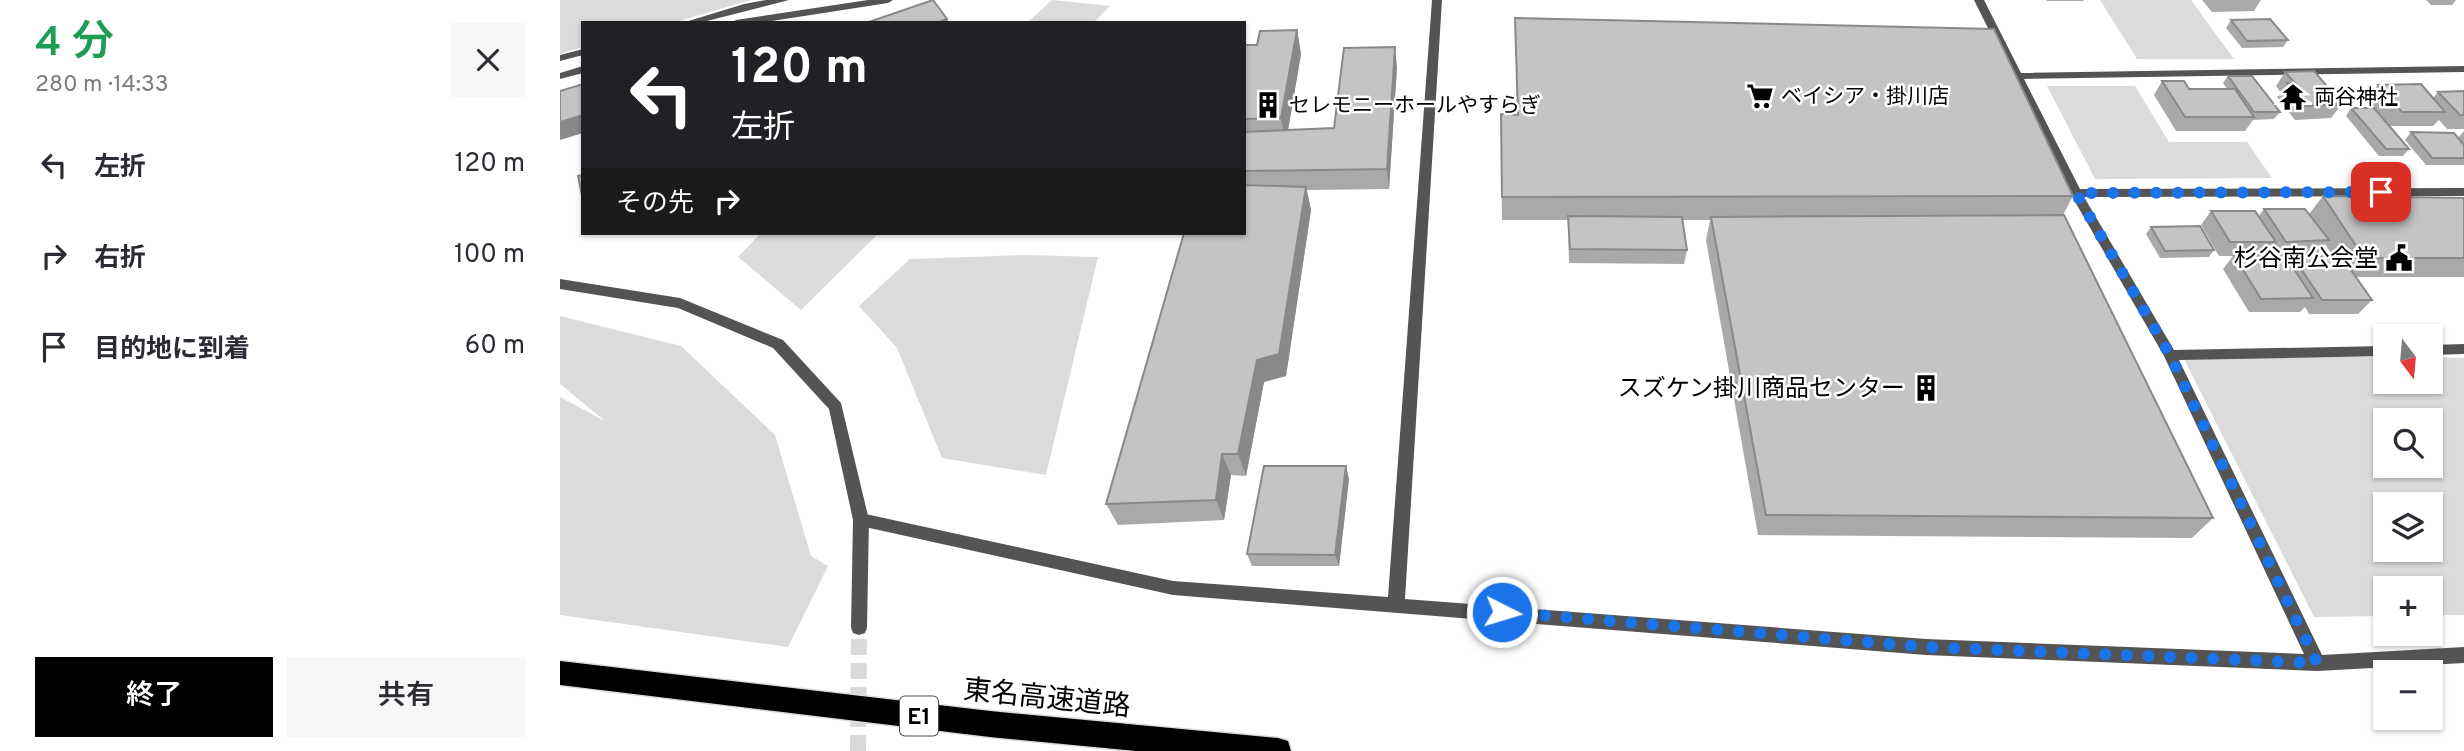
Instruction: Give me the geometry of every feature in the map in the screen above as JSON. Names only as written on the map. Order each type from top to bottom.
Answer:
[{"type":"highway","name":"東名高速道路","points":[[560,673],[990,724],[1278,751]]},
{"type":"street","points":[[694,21],[748,6],[784,0]]},
{"type":"street","points":[[749,21],[888,0]]},
{"type":"street","points":[[1396,604],[1437,0]]},
{"type":"street","points":[[1979,0],[2076,193],[2170,355],[2317,663]]},
{"type":"street","points":[[560,58],[581,53]]},
{"type":"street","points":[[2019,76],[2464,69]]},
{"type":"street","points":[[560,76],[581,70]]},
{"type":"street","points":[[2076,193],[2464,192]]},
{"type":"street","points":[[560,285],[680,303],[778,344],[836,407],[861,520],[859,627]]},
{"type":"street","points":[[2443,350],[2464,349]]},
{"type":"street","points":[[2170,355],[2373,351]]},
{"type":"street","points":[[861,520],[1173,588],[1926,647],[2317,663],[2464,655]]},
{"type":"shaded area","points":[[560,0],[751,0],[679,21],[581,21],[581,48],[560,54]]},
{"type":"shaded area","points":[[1052,0],[1110,6],[1095,21],[1029,21]]},
{"type":"shaded area","points":[[2100,0],[2191,0],[2234,59],[2137,59]]},
{"type":"shaded area","points":[[2047,86],[2135,86],[2169,142],[2247,142],[2272,178],[2095,179]]},
{"type":"shaded area","points":[[759,235],[877,235],[801,310],[738,257]]},
{"type":"shaded area","points":[[1026,255],[1098,257],[1046,475],[942,458],[897,348],[859,306],[910,259]]},
{"type":"shaded area","points":[[560,316],[681,346],[775,435],[811,556],[828,566],[788,647],[560,615],[560,397],[605,421],[560,384]]},
{"type":"shaded area","points":[[2182,355],[2373,357],[2373,394],[2443,394],[2443,357],[2464,358],[2464,615],[2443,615],[2443,576],[2373,576],[2373,616],[2314,617]]},
{"type":"building","points":[[933,0],[947,19],[942,21],[872,21]]},
{"type":"building","name":"ベイシア・掛川店","points":[[1515,18],[1994,29],[2073,196],[1502,197],[1501,114],[1518,115]]},
{"type":"building","points":[[2270,19],[2288,40],[2247,41],[2231,20]]},
{"type":"building","points":[[1297,30],[1281,118],[1246,119],[1246,45],[1257,45],[1260,31]]},
{"type":"building","points":[[1395,47],[1387,169],[1246,171],[1246,132],[1334,128],[1344,48]]},
{"type":"building","points":[[2314,71],[2342,104],[2305,106],[2287,83],[2295,83],[2285,72]]},
{"type":"building","points":[[2228,76],[2252,76],[2280,112],[2254,112]]},
{"type":"building","points":[[2162,81],[2184,81],[2189,89],[2235,89],[2254,117],[2185,117]]},
{"type":"building","points":[[2421,84],[2445,112],[2402,112],[2378,85]]},
{"type":"building","points":[[581,85],[581,116],[560,122],[560,91]]},
{"type":"building","points":[[2464,91],[2464,115],[2460,115],[2438,92]]},
{"type":"building","points":[[2351,108],[2374,108],[2409,149],[2386,149]]},
{"type":"building","points":[[2411,132],[2454,133],[2464,145],[2464,158],[2432,158]]},
{"type":"building","points":[[1246,185],[1306,187],[1279,354],[1257,360],[1238,454],[1222,454],[1216,500],[1106,504],[1183,235],[1246,235]]},
{"type":"building","points":[[2323,196],[2464,198],[2464,258],[2364,258]]},
{"type":"building","points":[[2264,209],[2305,209],[2329,240],[2286,242]]},
{"type":"building","points":[[2211,211],[2255,211],[2276,242],[2230,242]]},
{"type":"building","name":"スズケン掛川商品センター","points":[[2064,215],[2213,518],[1766,515],[1711,217]]},
{"type":"building","points":[[1568,216],[1682,217],[1687,250],[1570,249]]},
{"type":"building","points":[[2200,226],[2214,250],[2165,251],[2151,227]]},
{"type":"building","points":[[2284,254],[2313,298],[2261,299],[2234,255]]},
{"type":"building","points":[[2341,256],[2372,300],[2322,300],[2293,257]]},
{"type":"building","points":[[1264,466],[1346,466],[1335,555],[1247,554]]},
{"type":"tunnel","points":[[858,751],[859,627]]},
{"type":"place","name":"ベイシア・掛川店","points":[[1760,96]]},
{"type":"place","name":"両谷神社","points":[[2293,97]]},
{"type":"place","name":"セレモニーホールやすらぎ","points":[[1268,105]]},
{"type":"place","name":"杉谷南公会堂","points":[[2399,258]]},
{"type":"place","name":"スズケン掛川商品センター","points":[[1926,388]]},
{"type":"route","points":[[1502,612],[1926,647],[2317,663],[2170,355],[2076,193],[2381,192]]}]
